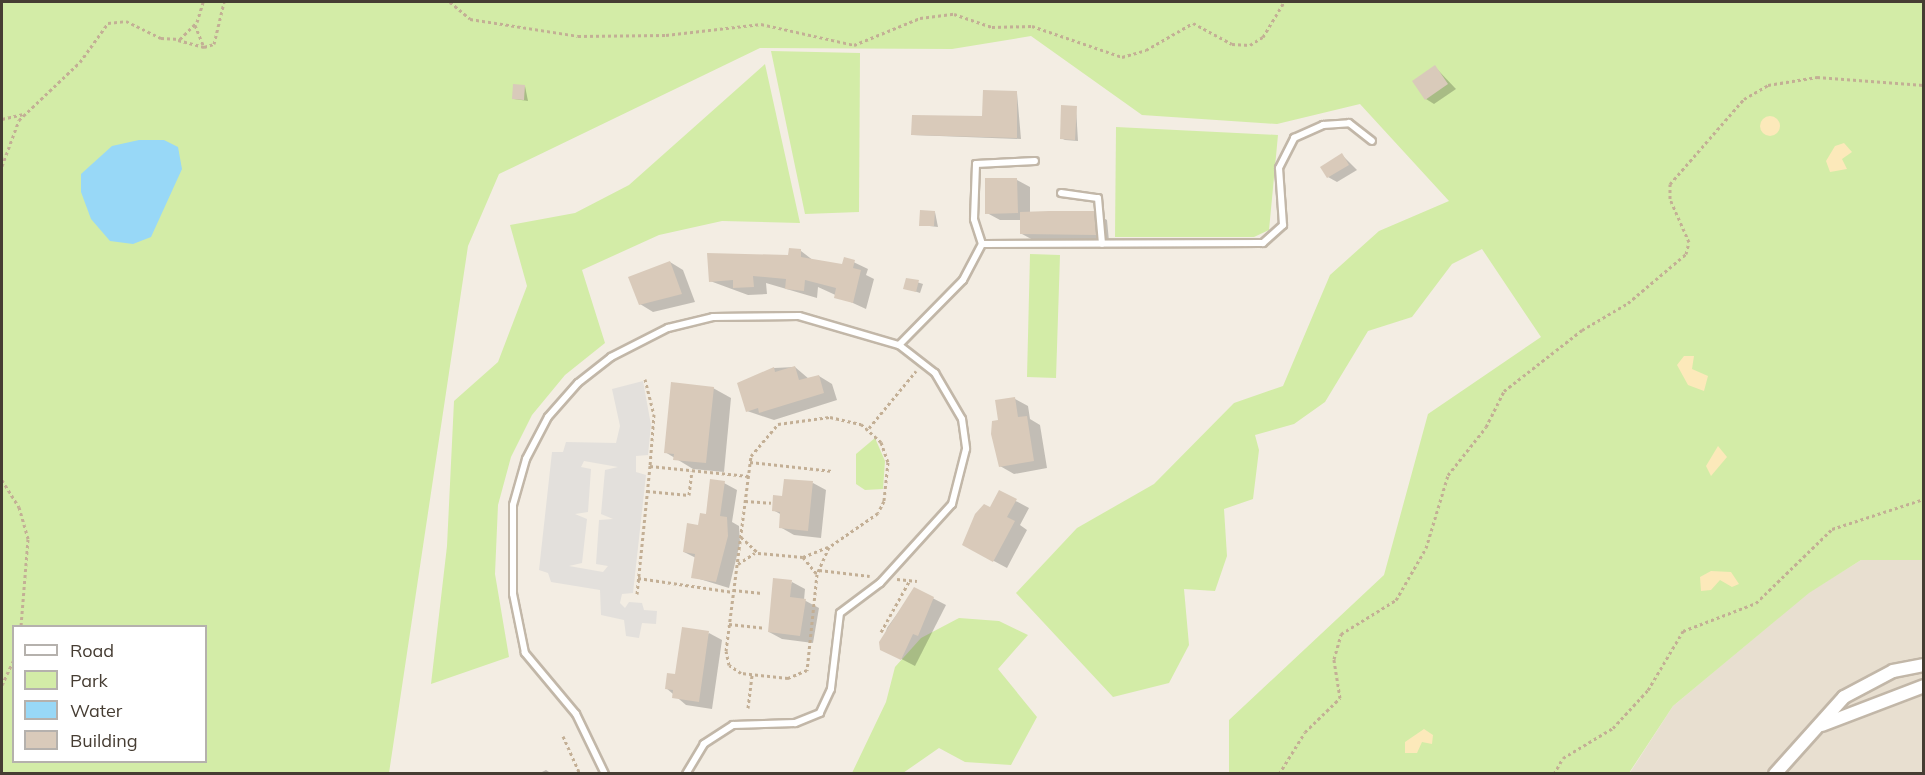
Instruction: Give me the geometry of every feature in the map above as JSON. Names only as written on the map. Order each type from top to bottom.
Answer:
[{"type":"street","points":[[1775,774],[1822,724],[1833,706],[1863,684],[1923,665]]},
{"type":"street","points":[[1822,724],[1923,686]]},
{"type":"lane","points":[[982,244],[1222,246],[1272,240],[1282,225],[1279,168],[1289,143],[1308,130],[1342,123],[1359,127],[1372,141]]},
{"type":"lane","points":[[899,345],[963,280],[982,244],[974,219],[976,164],[1035,161]]},
{"type":"lane","points":[[1061,194],[1098,198],[1101,244]]},
{"type":"lane","points":[[605,774],[576,714],[525,654],[513,594],[513,505],[526,459],[548,417],[578,382],[611,357],[668,328],[712,317],[800,316],[899,345],[923,362],[957,405],[965,434],[962,475],[952,504],[880,583],[840,613],[831,688],[820,713],[795,723],[733,725],[704,744],[686,774]]},
{"type":"path","points":[[176,40],[195,25],[203,2]]},
{"type":"path","points":[[2,166],[23,114],[72,70],[108,23],[126,21],[176,40],[204,47],[216,42],[224,2]]},
{"type":"path","points":[[450,2],[470,20],[578,36],[650,36],[761,24],[854,45],[920,18],[954,14],[992,27],[1032,26],[1122,57],[1141,53],[1193,23],[1232,44],[1250,45],[1263,37],[1284,2]]},
{"type":"path","points":[[195,25],[204,47]]},
{"type":"path","points":[[1279,774],[1305,732],[1340,699],[1334,658],[1341,634],[1396,600],[1426,548],[1448,475],[1486,427],[1504,391],[1582,330],[1628,303],[1686,254],[1689,242],[1670,199],[1670,184],[1744,99],[1768,85],[1817,77],[1923,86]]},
{"type":"path","points":[[2,119],[23,114]]},
{"type":"path","points":[[869,428],[923,362]]},
{"type":"path","points":[[637,594],[654,414],[645,379]]},
{"type":"path","points":[[740,536],[756,552],[803,557],[829,547],[878,513],[884,501],[886,454],[869,428],[830,417],[786,421],[764,435],[750,462],[736,565],[729,624],[729,665],[752,674],[788,678],[807,670],[818,572],[829,547]]},
{"type":"path","points":[[750,462],[832,471]]},
{"type":"path","points":[[650,466],[748,476]]},
{"type":"path","points":[[647,491],[689,495],[692,471]]},
{"type":"path","points":[[2,480],[19,507],[28,539],[20,589],[21,625]]},
{"type":"path","points":[[1554,774],[1563,758],[1613,728],[1648,690],[1683,631],[1756,603],[1832,529],[1923,499]]},
{"type":"path","points":[[745,501],[771,504]]},
{"type":"path","points":[[736,565],[756,552]]},
{"type":"path","points":[[803,557],[818,572],[875,577]]},
{"type":"path","points":[[639,578],[762,593]]},
{"type":"path","points":[[896,579],[917,581]]},
{"type":"path","points":[[881,632],[910,580]]},
{"type":"path","points":[[729,624],[765,628]]},
{"type":"path","points":[[2,685],[12,663]]},
{"type":"path","points":[[748,708],[752,674]]},
{"type":"path","points":[[563,736],[580,774]]},
{"type":"shaded area","points":[[643,381],[651,425],[648,455],[636,456],[636,472],[646,475],[633,593],[622,594],[620,603],[625,608],[629,602],[642,603],[644,610],[657,611],[656,624],[642,623],[639,638],[626,636],[624,620],[601,615],[600,590],[551,582],[548,573],[539,570],[552,452],[563,452],[566,442],[616,443],[620,426],[612,389]],"holes":[[[584,461],[618,467],[605,470],[601,514],[613,519],[599,520],[596,564],[608,566],[603,572],[569,566],[582,563],[587,519],[575,514],[588,512],[591,469],[581,467]]]},
{"type":"shaded area","points":[[1861,560],[1923,560],[1923,773],[1629,774],[1673,706],[1808,593]]},
{"type":"green space","points":[[2,2],[1923,2],[1923,560],[1861,560],[1809,593],[1673,706],[1629,773],[1229,773],[1229,720],[1384,575],[1428,414],[1541,337],[1482,249],[1452,264],[1412,317],[1368,331],[1325,402],[1294,424],[1255,435],[1259,450],[1253,499],[1224,509],[1227,556],[1215,591],[1184,589],[1189,645],[1169,683],[1113,697],[1016,593],[1077,528],[1154,484],[1234,403],[1283,386],[1330,275],[1379,231],[1449,201],[1360,104],[1277,124],[1142,115],[1031,36],[952,49],[760,48],[499,174],[468,246],[389,773],[2,774]]},
{"type":"green space","points":[[771,51],[860,53],[859,212],[805,214]]},
{"type":"green space","points":[[765,64],[800,223],[722,221],[659,235],[582,270],[605,343],[565,375],[532,415],[511,457],[498,505],[495,574],[509,657],[431,684],[447,546],[454,401],[498,362],[527,286],[510,225],[575,213],[629,185]]},
{"type":"green space","points":[[1116,127],[1278,135],[1269,230],[1254,237],[1115,237]]},
{"type":"green space","points":[[1030,254],[1060,255],[1056,378],[1027,377]]},
{"type":"green space","points":[[875,438],[885,461],[883,489],[865,490],[856,484],[856,454]]},
{"type":"green space","points":[[959,618],[999,621],[1028,635],[998,669],[1037,717],[1011,765],[965,762],[939,748],[903,773],[852,773],[886,702],[895,667],[921,638]]},
{"type":"sand","points":[[1770,116],[1777,119],[1780,126],[1777,133],[1770,136],[1763,133],[1760,126],[1763,119]]},
{"type":"sand","points":[[1844,143],[1852,152],[1842,159],[1847,169],[1830,172],[1826,161],[1835,146]]},
{"type":"sand","points":[[1684,356],[1694,356],[1692,369],[1708,376],[1704,391],[1688,385],[1677,365]]},
{"type":"sand","points":[[1718,446],[1727,457],[1711,476],[1706,466]]},
{"type":"sand","points":[[1711,571],[1731,572],[1739,584],[1732,587],[1720,580],[1711,590],[1701,591],[1700,577]]},
{"type":"sand","points":[[1424,729],[1433,735],[1432,744],[1422,742],[1417,753],[1405,753],[1405,742]]},
{"type":"water","points":[[139,140],[164,140],[178,147],[182,169],[151,237],[133,244],[110,241],[91,219],[81,192],[81,174],[112,146]]},
{"type":"building","points":[[1435,65],[1448,84],[1425,100],[1412,81]]},
{"type":"building","points":[[513,84],[525,85],[524,100],[512,99]]},
{"type":"building","points":[[983,90],[1017,91],[1017,138],[911,135],[912,115],[982,116]]},
{"type":"building","points":[[1061,105],[1077,106],[1075,140],[1060,139]]},
{"type":"building","points":[[1342,153],[1349,165],[1327,178],[1320,167]]},
{"type":"building","points":[[985,178],[1017,178],[1018,213],[985,214]]},
{"type":"building","points":[[920,210],[935,211],[934,226],[919,226]]},
{"type":"building","points":[[1094,211],[1096,235],[1020,234],[1020,212]]},
{"type":"building","points":[[789,248],[801,249],[801,257],[842,264],[844,257],[855,260],[853,268],[861,270],[853,303],[834,298],[836,288],[805,280],[804,291],[785,289],[786,279],[753,276],[754,287],[733,288],[733,280],[709,282],[707,253],[788,255]]},
{"type":"building","points":[[670,261],[682,294],[639,305],[628,277]]},
{"type":"building","points":[[906,278],[919,280],[916,292],[903,289]]},
{"type":"building","points":[[795,366],[799,380],[819,375],[824,393],[759,413],[758,408],[746,412],[737,383],[774,367],[775,372]]},
{"type":"building","points":[[671,382],[714,387],[706,463],[673,460],[674,454],[664,453]]},
{"type":"building","points":[[1015,397],[1018,417],[1027,416],[1034,461],[999,467],[991,434],[992,421],[998,420],[995,400]]},
{"type":"building","points":[[710,479],[725,481],[720,516],[727,517],[728,536],[716,582],[691,578],[695,554],[683,552],[687,523],[698,525],[700,513],[706,514]]},
{"type":"building","points":[[784,479],[813,481],[808,531],[779,528],[780,512],[772,511],[773,495],[782,496]]},
{"type":"building","points":[[999,490],[1017,499],[1007,517],[1015,521],[993,562],[962,545],[975,514],[984,504],[990,507]]},
{"type":"building","points":[[773,578],[792,580],[790,597],[806,599],[800,636],[768,632]]},
{"type":"building","points":[[914,587],[934,597],[918,636],[913,634],[901,660],[880,650],[879,642]]},
{"type":"building","points":[[682,627],[709,631],[699,702],[672,698],[673,690],[665,689],[667,673],[675,674]]}]
